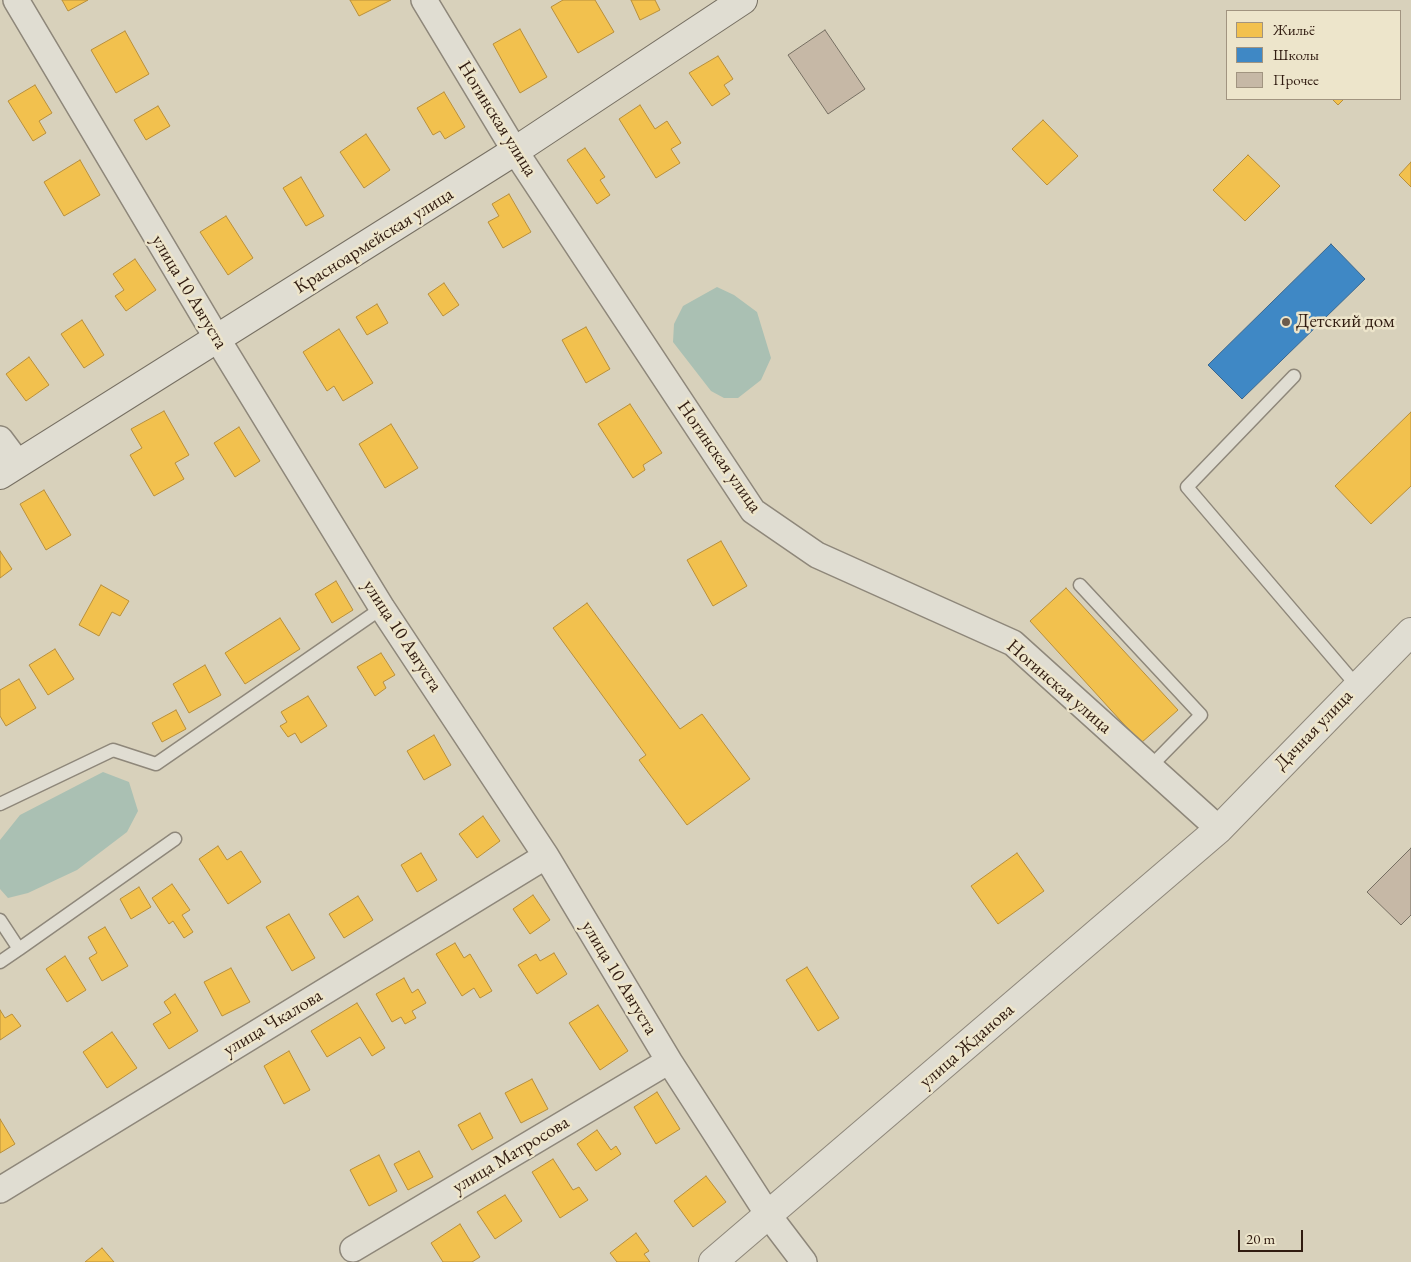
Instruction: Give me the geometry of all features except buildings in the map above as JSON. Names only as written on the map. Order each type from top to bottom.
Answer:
[{"type":"street","name":"улица 10 Августа","points":[[16,0],[218,340],[382,608],[546,856],[669,1061],[769,1216],[804,1262]]},
{"type":"street","name":"Ногинская улица","points":[[424,0],[515,152],[753,512],[817,555],[1013,643],[1219,830]]},
{"type":"street","name":"Красноармейская улица","points":[[9,469],[218,340],[515,152],[726,5]]},
{"type":"street","points":[[0,439],[9,469]]},
{"type":"street","name":"Дачная улица","points":[[1219,830],[1411,632]]},
{"type":"street","name":"улица Жданова","points":[[713,1262],[1219,830]]},
{"type":"street","name":"улица Чкалова","points":[[0,1190],[546,856]]},
{"type":"street","name":"улица Матросова","points":[[353,1248],[669,1061]]},
{"type":"lane","points":[[1294,376],[1187,487],[1357,686]]},
{"type":"lane","points":[[1080,585],[1201,716],[1150,766]]},
{"type":"lane","points":[[0,804],[113,750],[156,764],[382,608]]},
{"type":"lane","points":[[0,962],[175,839]]},
{"type":"lane","points":[[0,920],[19,949]]},
{"type":"shaded area","points":[[717,287],[734,295],[757,312],[771,358],[761,380],[738,398],[724,398],[711,391],[673,342],[674,324],[683,306]]},
{"type":"shaded area","points":[[103,772],[129,782],[138,811],[127,832],[77,870],[28,893],[8,898],[0,889],[0,840],[20,815]]},
{"type":"place","name":"Детский дом","points":[[1286,322]]}]
